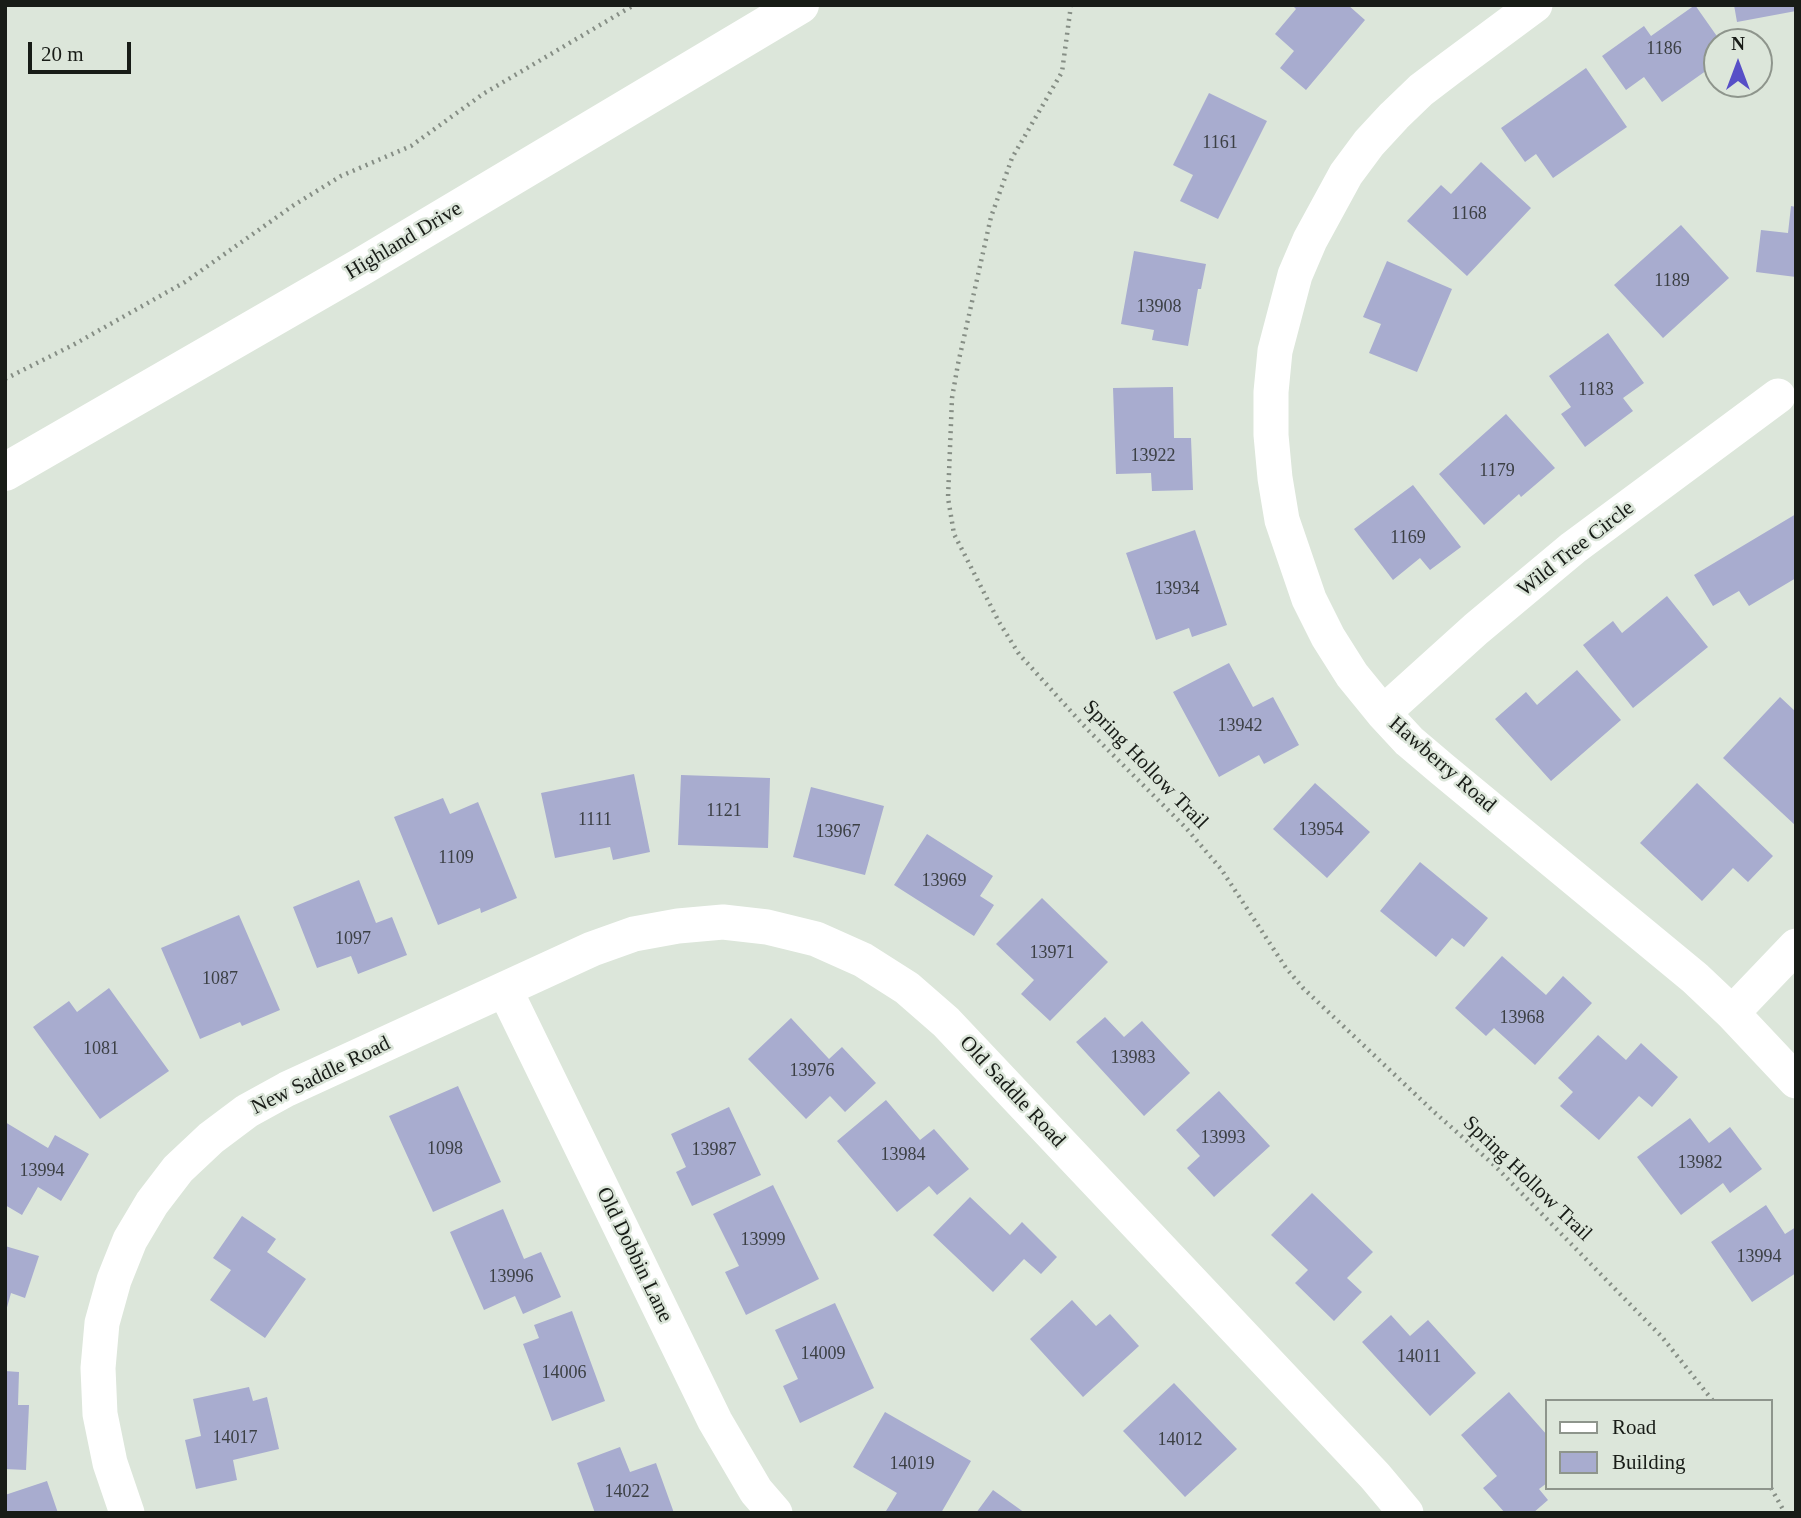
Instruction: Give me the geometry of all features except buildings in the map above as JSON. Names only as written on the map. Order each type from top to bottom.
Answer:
[{"type":"main road","name":"Highland Drive","points":[[5,472],[359,268],[800,5]]},
{"type":"street","name":"Hawberry Road","points":[[1535,5],[1421,90],[1394,116],[1368,143],[1326,207],[1295,275],[1275,351],[1271,392],[1275,478],[1282,520],[1294,561],[1328,637],[1352,675],[1383,713],[1409,741],[1657,945],[1732,1013],[1796,1081]]},
{"type":"street","name":"Wild Tree Circle","points":[[1383,713],[1476,629],[1573,548],[1778,396]]},
{"type":"street","name":"Old Saddle Road","points":[[505,990],[592,949],[634,934],[723,922],[767,927],[816,939],[863,960],[907,988],[946,1023],[1375,1476],[1406,1513]]},
{"type":"street","points":[[1732,1013],[1796,946]]},
{"type":"street","name":"New Saddle Road","points":[[127,1513],[110,1464],[100,1414],[98,1368],[102,1323],[114,1280],[130,1240],[152,1203],[178,1169],[211,1138],[247,1111],[287,1089],[505,990]]},
{"type":"street","name":"Old Dobbin Lane","points":[[505,990],[715,1421],[756,1491],[775,1513]]},
{"type":"path","points":[[5,379],[73,345],[185,282],[294,205],[341,176],[411,146],[483,94],[634,5]]},
{"type":"path","name":"Spring Hollow Trail","points":[[1071,5],[1062,72],[1012,158],[991,216],[958,363],[952,398],[948,498],[954,534],[999,622],[1019,654],[1086,728],[1186,828],[1221,869],[1286,968],[1303,988],[1494,1165],[1662,1337],[1711,1399]]},
{"type":"path","points":[[1772,1490],[1785,1513]]}]
